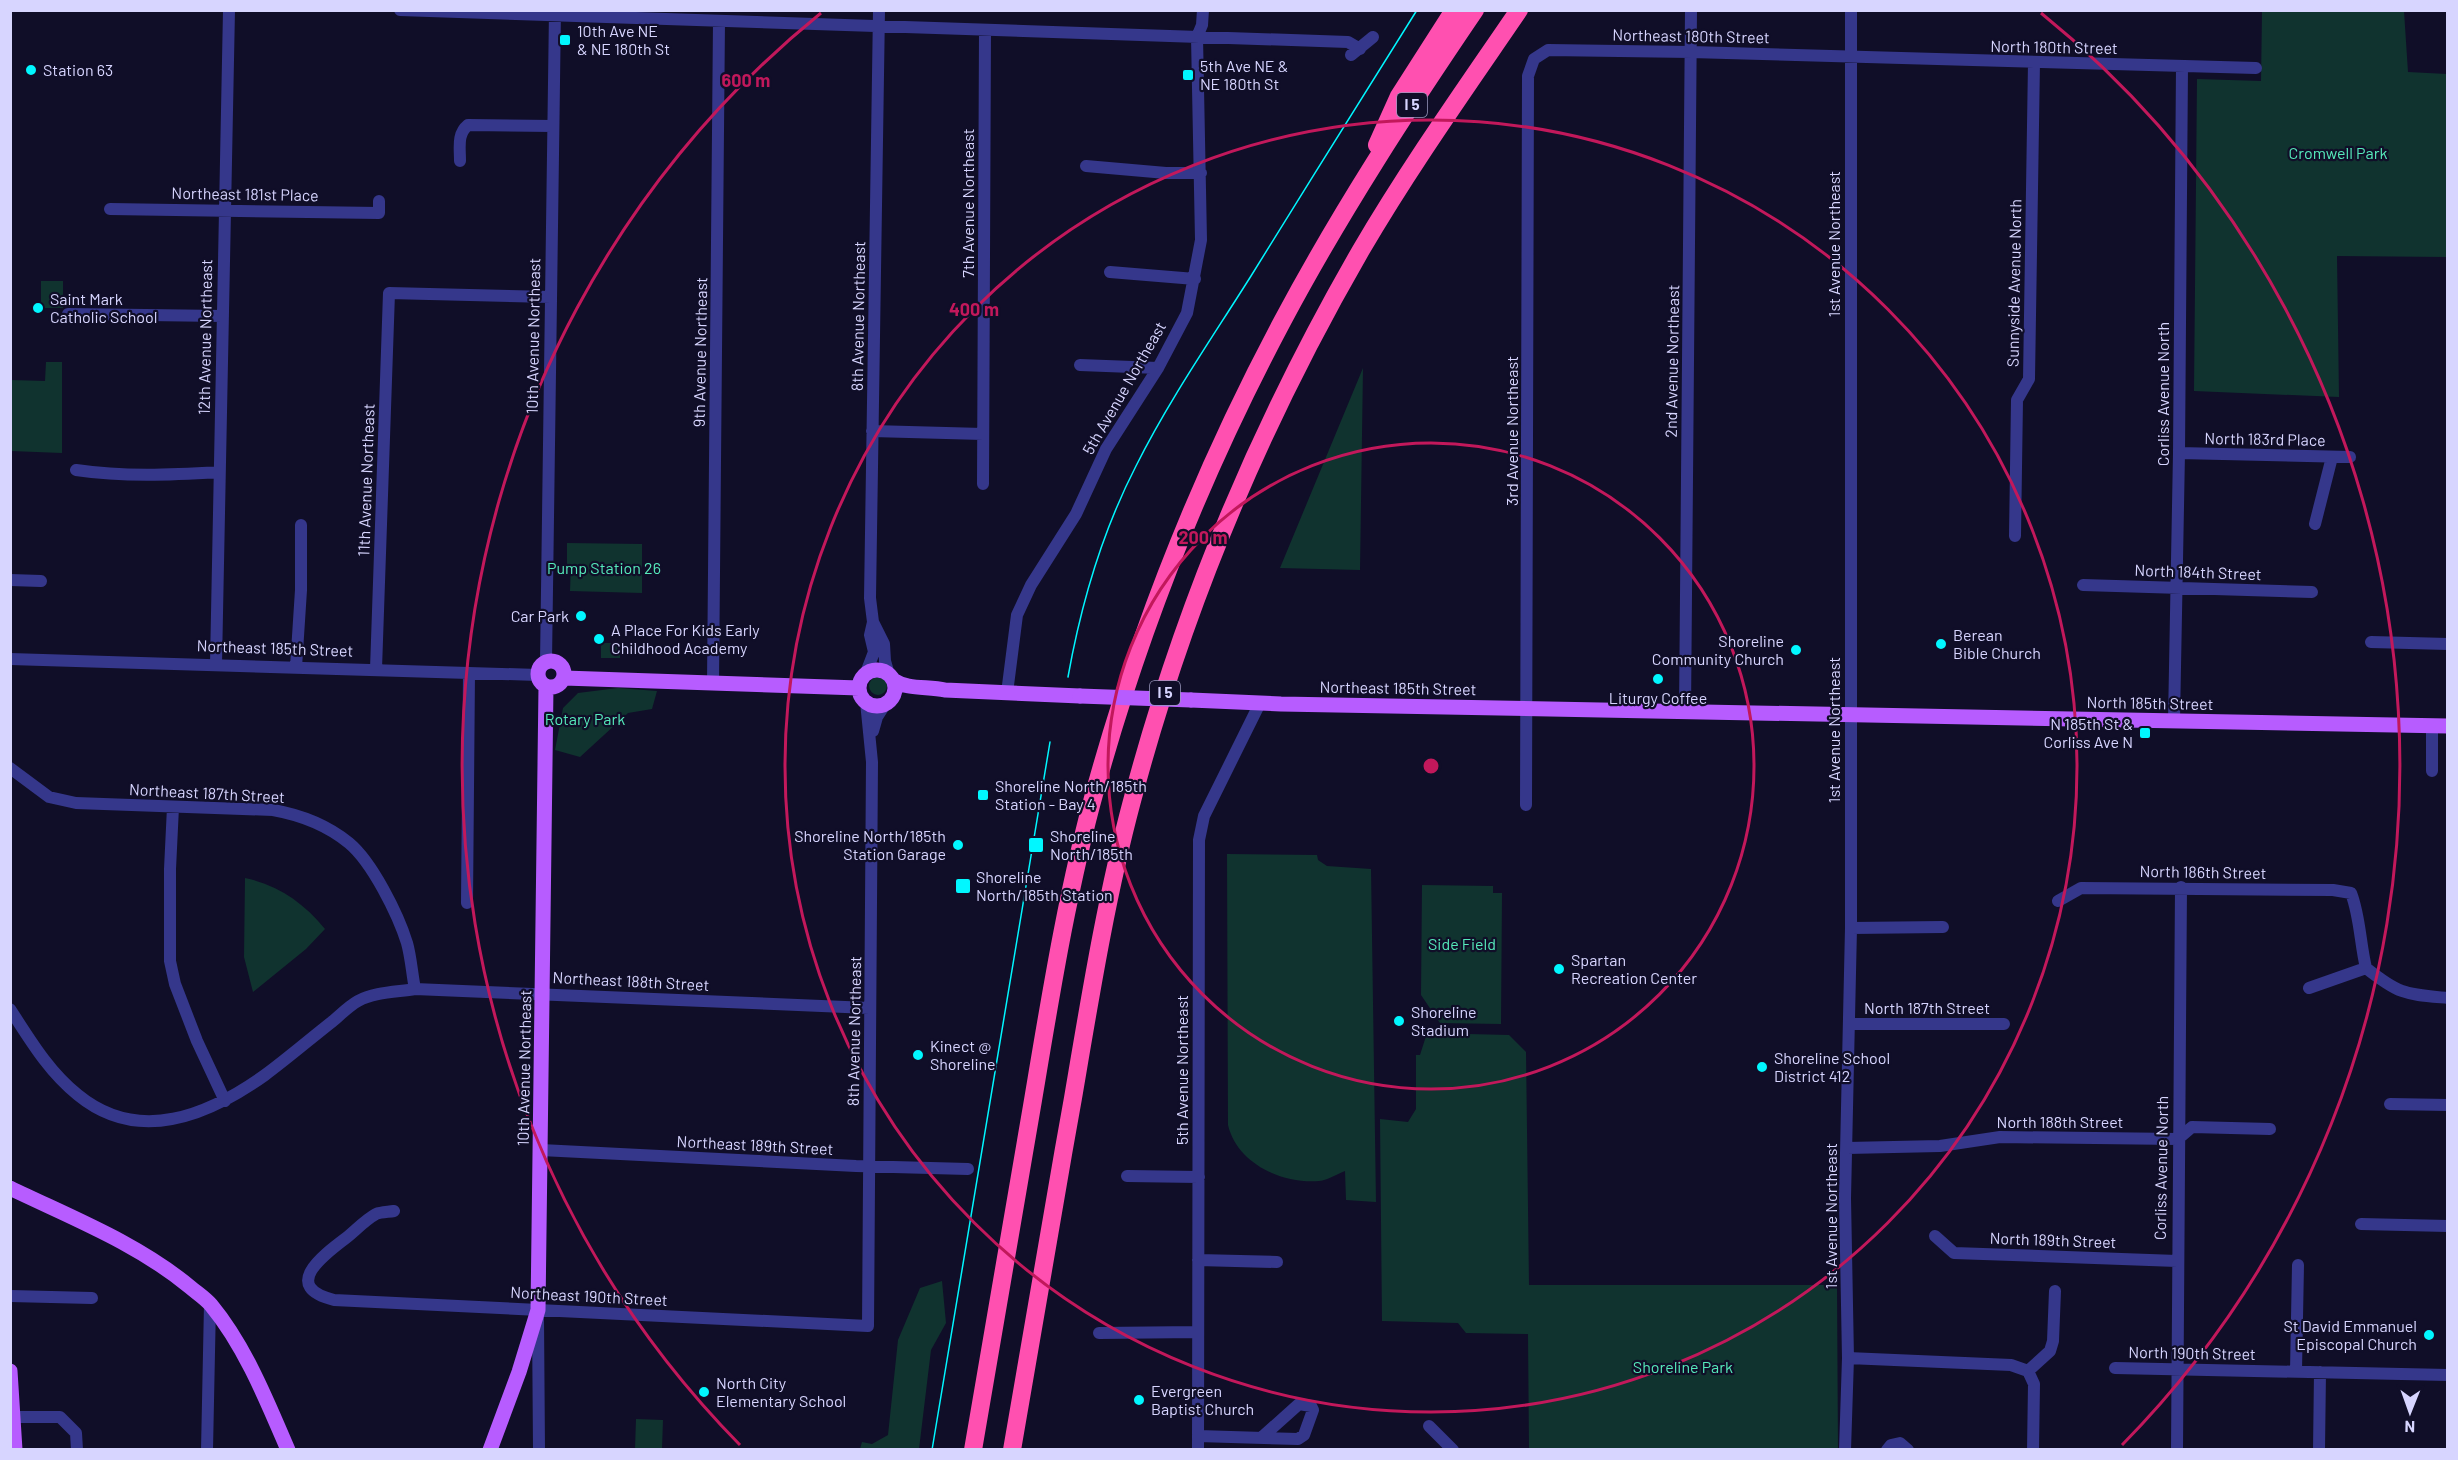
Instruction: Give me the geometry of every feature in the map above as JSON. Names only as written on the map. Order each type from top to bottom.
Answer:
[{"type":"highway","points":[[1352,201],[1392,109],[1454,10]]},
{"type":"highway","name":"I 5","points":[[973,1449],[1063,929],[1093,799],[1114,729],[1168,571],[1225,437],[1285,317],[1352,201],[1475,10]]},
{"type":"highway","name":"I 5","points":[[1012,1449],[1104,923],[1133,797],[1179,648],[1243,483],[1320,324],[1409,172],[1519,10]]},
{"type":"main road","points":[[564,678],[561,666],[555,662],[543,675],[555,687],[564,678],[713,683],[862,695],[876,706],[888,702],[895,691],[891,677],[878,669],[866,673],[860,681],[862,695]]},
{"type":"main road","name":"10th Avenue Northeast","points":[[538,1310],[543,993],[543,675]]},
{"type":"main road","name":"Northeast 185th Street","points":[[891,677],[905,686],[1080,696],[1260,703],[1851,715]]},
{"type":"main road","name":"Northeast 185th Street","points":[[888,702],[913,696],[931,696],[945,690]]},
{"type":"main road","name":"North 185th Street","points":[[1851,715],[2448,726]]},
{"type":"main road","points":[[10,1188],[137,1248],[171,1270],[210,1304],[235,1341],[288,1449]]},
{"type":"main road","points":[[490,1449],[519,1372],[538,1310]]},
{"type":"main road","points":[[10,1371],[15,1449]]},
{"type":"street","name":"12th Avenue Northeast","points":[[216,664],[218,472],[229,10]]},
{"type":"street","points":[[400,10],[1348,42],[1356,52],[1373,37]]},
{"type":"street","name":"8th Avenue Northeast","points":[[879,10],[870,597],[873,622],[884,644],[885,661],[891,677]]},
{"type":"street","name":"5th Avenue Northeast","points":[[1006,693],[1017,615],[1030,585],[1076,514],[1106,449],[1158,368],[1187,313],[1202,240],[1197,37],[1202,25],[1203,10]]},
{"type":"street","name":"2nd Avenue Northeast","points":[[1684,712],[1691,10]]},
{"type":"street","name":"1st Avenue Northeast","points":[[1845,1449],[1848,1358],[1845,1198],[1851,928],[1851,10]]},
{"type":"street","name":"10th Avenue Northeast","points":[[543,675],[555,14]]},
{"type":"street","name":"9th Avenue Northeast","points":[[713,683],[719,21]]},
{"type":"street","name":"7th Avenue Northeast","points":[[983,484],[985,30]]},
{"type":"street","name":"Northeast 180th Street","points":[[1534,59],[1548,50],[1851,58]]},
{"type":"street","name":"North 180th Street","points":[[1851,58],[2256,68]]},
{"type":"street","name":"3rd Avenue Northeast","points":[[1526,805],[1528,76],[1534,59]]},
{"type":"street","name":"Sunnyside Avenue North","points":[[2015,536],[2016,400],[2030,379],[2034,62]]},
{"type":"street","name":"Corliss Avenue North","points":[[2174,721],[2182,66]]},
{"type":"street","points":[[460,161],[460,138],[462,130],[468,124],[553,126]]},
{"type":"street","points":[[1086,166],[1166,173],[1201,172]]},
{"type":"street","name":"Northeast 181st Place","points":[[110,209],[225,211],[379,207]]},
{"type":"street","points":[[1110,272],[1195,279]]},
{"type":"street","name":"11th Avenue Northeast","points":[[376,669],[389,293],[551,297]]},
{"type":"street","points":[[68,314],[223,316]]},
{"type":"street","points":[[1080,365],[1158,368]]},
{"type":"street","points":[[872,431],[983,434]]},
{"type":"street","name":"North 183rd Place","points":[[2179,453],[2350,457]]},
{"type":"street","points":[[2315,524],[2332,457]]},
{"type":"street","points":[[76,470],[104,474],[166,475],[218,472]]},
{"type":"street","points":[[296,666],[301,590],[301,525]]},
{"type":"street","points":[[10,580],[41,581]]},
{"type":"street","name":"North 184th Street","points":[[2083,585],[2312,592]]},
{"type":"street","name":"8th Avenue Northeast","points":[[866,673],[874,652],[870,635],[873,622]]},
{"type":"street","points":[[2371,642],[2448,644]]},
{"type":"street","name":"Northeast 185th Street","points":[[10,659],[543,675]]},
{"type":"street","points":[[467,903],[470,673]]},
{"type":"street","name":"8th Avenue Northeast","points":[[862,695],[871,738],[872,948],[869,1008],[868,1326]]},
{"type":"street","name":"8th Avenue Northeast","points":[[871,738],[877,717],[888,702]]},
{"type":"street","name":"5th Avenue Northeast","points":[[1198,1449],[1199,840],[1204,816],[1260,703]]},
{"type":"street","points":[[2432,726],[2432,771]]},
{"type":"street","name":"Northeast 187th Street","points":[[10,768],[49,796],[76,803],[273,810],[296,814],[321,825],[350,843],[369,864],[407,943],[415,989]]},
{"type":"street","points":[[173,807],[170,961],[182,1003],[225,1101]]},
{"type":"street","name":"Corliss Avenue North","points":[[2177,1449],[2181,887]]},
{"type":"street","name":"North 186th Street","points":[[2058,901],[2082,888],[2181,887],[2333,890],[2350,893],[2356,907],[2359,939],[2366,968]]},
{"type":"street","points":[[1851,928],[1943,927]]},
{"type":"street","points":[[2309,988],[2366,968],[2390,987],[2407,994],[2448,998]]},
{"type":"street","name":"Northeast 188th Street","points":[[10,1009],[52,1070],[78,1095],[96,1108],[117,1116],[168,1121],[191,1116],[225,1101],[265,1075],[357,1001],[381,994],[415,989],[869,1008]]},
{"type":"street","name":"North 187th Street","points":[[1849,1024],[2004,1024]]},
{"type":"street","points":[[2390,1104],[2448,1105]]},
{"type":"street","name":"North 188th Street","points":[[1847,1148],[1940,1146],[2000,1137],[2178,1139],[2192,1127],[2270,1129]]},
{"type":"street","name":"Northeast 189th Street","points":[[541,1150],[968,1169]]},
{"type":"street","points":[[1126,1176],[1199,1177]]},
{"type":"street","name":"Northeast 190th Street","points":[[394,1211],[377,1214],[319,1259],[309,1276],[310,1290],[316,1295],[334,1300],[868,1326]]},
{"type":"street","points":[[2361,1224],[2448,1226]]},
{"type":"street","name":"North 189th Street","points":[[1935,1236],[1954,1253],[2177,1261]]},
{"type":"street","points":[[1198,1260],[1277,1262]]},
{"type":"street","points":[[2296,1371],[2298,1265]]},
{"type":"street","points":[[2028,1371],[2050,1351],[2053,1341],[2055,1291]]},
{"type":"street","points":[[10,1296],[92,1298]]},
{"type":"street","points":[[207,1449],[210,1304]]},
{"type":"street","name":"10th Avenue Northeast","points":[[538,1310],[539,1449]]},
{"type":"street","points":[[1099,1333],[1198,1332]]},
{"type":"street","points":[[1848,1358],[2012,1365],[2028,1371],[2034,1384],[2033,1449]]},
{"type":"street","name":"North 190th Street","points":[[2115,1368],[2448,1375]]},
{"type":"street","points":[[2319,1449],[2320,1372]]},
{"type":"street","points":[[14,1417],[60,1417],[76,1433],[77,1449]]},
{"type":"street","points":[[1429,1426],[1453,1449]]},
{"type":"street","points":[[1198,1436],[1261,1438]]},
{"type":"street","points":[[1887,1449],[1899,1443],[1908,1449]]},
{"type":"green space","name":"Cromwell Park","points":[[2262,11],[2404,11],[2408,72],[2447,74],[2447,257],[2337,256],[2339,397],[2194,391],[2197,79],[2261,81]]},
{"type":"green space","points":[[41,281],[63,281],[63,308],[41,308]]},
{"type":"green space","points":[[46,362],[62,362],[62,453],[11,451],[11,380],[45,381]]},
{"type":"green space","points":[[1363,368],[1360,570],[1280,568]]},
{"type":"green space","name":"Pump Station 26","points":[[567,543],[642,544],[642,593],[570,591],[571,564],[567,564]]},
{"type":"green space","points":[[601,643],[620,643],[620,658],[601,658]]},
{"type":"green space","points":[[878,677],[884,680],[887,686],[884,692],[878,695],[872,692],[869,686],[872,680]]},
{"type":"green space","name":"Rotary Park","points":[[618,688],[657,691],[652,709],[628,713],[580,757],[555,750],[563,708],[578,693]]},
{"type":"green space","points":[[1227,854],[1317,855],[1318,860],[1327,866],[1371,869],[1376,1202],[1346,1200],[1345,1171],[1319,1181],[1290,1179],[1276,1175],[1251,1160],[1233,1138],[1228,1125]]},
{"type":"green space","points":[[245,878],[268,885],[290,896],[325,929],[306,949],[253,992],[244,957]]},
{"type":"green space","name":"Side Field","points":[[1422,885],[1493,886],[1493,893],[1502,893],[1501,1024],[1440,1023],[1421,995]]},
{"type":"green space","name":"Shoreline Park","points":[[1427,1033],[1509,1035],[1526,1052],[1529,1285],[1837,1285],[1838,1449],[1529,1449],[1528,1334],[1466,1333],[1458,1323],[1382,1321],[1380,1119],[1408,1122],[1416,1109],[1416,1055],[1420,1055]]},
{"type":"green space","points":[[942,1281],[946,1323],[931,1350],[919,1449],[860,1449],[862,1442],[872,1444],[888,1435],[898,1340],[920,1288]]},
{"type":"green space","points":[[636,1419],[663,1420],[662,1449],[635,1449]]},
{"type":"tram line","points":[[1068,677],[1079,623],[1094,569],[1124,491],[1149,441],[1191,370],[1417,10]]},
{"type":"tram line","points":[[932,1450],[1050,742]]},
{"type":"place","name":"10th Ave NE & NE 180th St","points":[[565,40]]},
{"type":"place","name":"Station 63","points":[[31,70]]},
{"type":"place","name":"5th Ave NE & NE 180th St","points":[[1188,75]]},
{"type":"place","name":"Saint Mark Catholic School","points":[[38,308]]},
{"type":"place","name":"Car Park","points":[[581,616]]},
{"type":"place","name":"A Place For Kids Early Childhood Academy","points":[[599,639]]},
{"type":"place","name":"Berean Bible Church","points":[[1941,644]]},
{"type":"place","name":"Shoreline Community Church","points":[[1796,650]]},
{"type":"place","name":"Liturgy Coffee","points":[[1658,679]]},
{"type":"place","name":"N 185th St & Corliss Ave N","points":[[2145,733]]},
{"type":"place","name":"Shoreline North/185th Station - Bay 4","points":[[983,795]]},
{"type":"place","name":"Shoreline North/185th Station Garage","points":[[958,845]]},
{"type":"place","name":"Shoreline North/185th","points":[[1036,845]]},
{"type":"place","name":"Shoreline North/185th Station","points":[[963,886]]},
{"type":"place","name":"Spartan Recreation Center","points":[[1559,969]]},
{"type":"place","name":"Shoreline Stadium","points":[[1399,1021]]},
{"type":"place","name":"Kinect @ Shoreline","points":[[918,1055]]},
{"type":"place","name":"Shoreline School District 412","points":[[1762,1067]]},
{"type":"place","name":"St David Emmanuel Episcopal Church","points":[[2429,1335]]},
{"type":"place","name":"North City Elementary School","points":[[704,1392]]},
{"type":"place","name":"Evergreen Baptist Church","points":[[1139,1400]]}]
